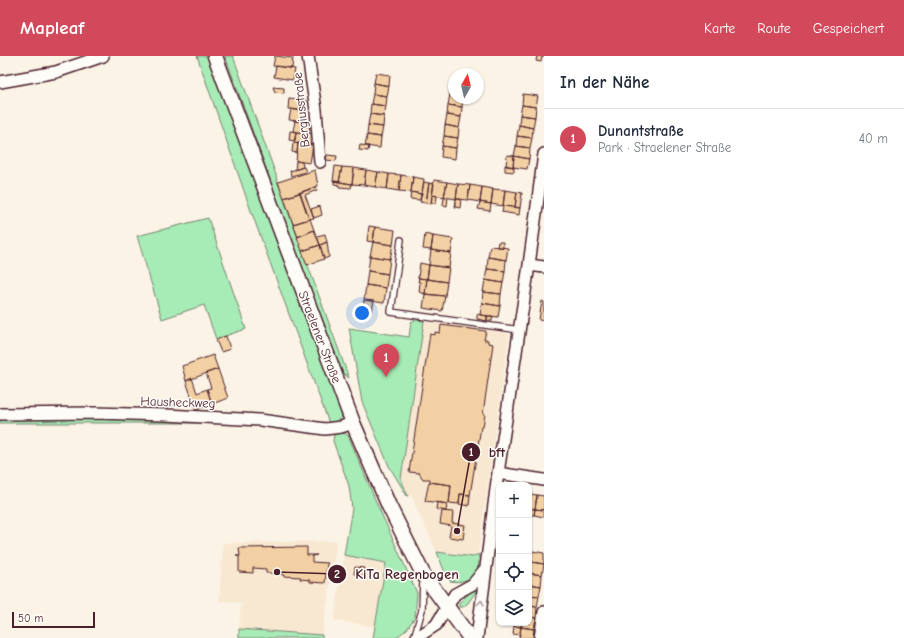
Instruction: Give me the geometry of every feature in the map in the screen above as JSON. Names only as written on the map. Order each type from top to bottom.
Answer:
[{"type":"street","points":[[0,82],[56,72],[103,56]]},
{"type":"street","name":"Straelener Straße","points":[[215,56],[353,423],[389,506],[424,574],[470,638]]},
{"type":"street","name":"Bergiusstraße","points":[[308,56],[316,110],[320,162]]},
{"type":"street","points":[[477,638],[498,473],[520,330],[544,154]]},
{"type":"street","points":[[529,265],[544,267]]},
{"type":"street","name":"Hausheckweg","points":[[0,414],[94,414],[197,417],[260,420],[325,429],[341,427],[353,423]]},
{"type":"street","points":[[498,473],[544,480]]},
{"type":"street","points":[[415,638],[436,625],[455,594],[473,584],[485,569]]},
{"type":"street","points":[[540,638],[544,612]]},
{"type":"lane","points":[[401,240],[391,312],[520,330]]},
{"type":"lane","points":[[415,638],[422,610],[424,574]]},
{"type":"shaded area","points":[[424,321],[507,333],[509,337],[478,554],[473,557],[437,552],[414,501],[411,495],[408,496],[401,479]]},
{"type":"shaded area","points":[[337,541],[322,635],[239,629],[241,603],[219,601],[223,543]]},
{"type":"shaded area","points":[[344,555],[386,563],[375,627],[334,620]]},
{"type":"green space","points":[[197,56],[211,56],[337,401],[342,417],[330,426],[250,208]]},
{"type":"green space","points":[[225,56],[233,56],[349,378],[340,371]]},
{"type":"green space","points":[[208,218],[246,329],[216,339],[204,305],[162,319],[137,236]]},
{"type":"green space","points":[[415,320],[424,321],[401,479],[407,496],[389,466],[362,402],[349,328],[409,337],[411,322]]},
{"type":"green space","points":[[91,417],[235,423],[0,423],[0,418]]},
{"type":"green space","points":[[341,432],[348,435],[417,593],[415,617],[407,629],[396,638],[373,638],[386,563],[344,555],[352,508],[349,486],[333,441],[334,435]]},
{"type":"green space","points":[[437,552],[473,557],[478,554],[479,561],[477,569],[473,576],[464,581],[450,581],[447,578]]},
{"type":"green space","points":[[478,585],[480,586],[468,603],[463,607],[459,607],[459,603]]},
{"type":"green space","points":[[239,629],[322,635],[322,638],[239,638]]},
{"type":"building","points":[[275,56],[293,58],[292,68],[273,66]]},
{"type":"building","points":[[537,56],[544,56],[542,57],[541,62],[536,61]]},
{"type":"building","points":[[276,66],[295,69],[293,80],[274,77]]},
{"type":"building","points":[[376,73],[390,75],[389,86],[374,83]]},
{"type":"building","points":[[374,83],[389,86],[387,96],[373,94]]},
{"type":"building","points":[[273,87],[284,88],[284,93],[275,92]]},
{"type":"building","points":[[373,94],[387,96],[386,106],[371,104]]},
{"type":"building","points":[[523,94],[538,96],[536,107],[522,105]]},
{"type":"building","points":[[289,98],[306,100],[304,111],[288,109]]},
{"type":"building","points":[[371,104],[386,106],[384,116],[370,114]]},
{"type":"building","points":[[448,104],[462,104],[462,107]]},
{"type":"building","points":[[448,105],[462,107],[461,117],[447,115]]},
{"type":"building","points":[[522,105],[536,107],[535,117],[520,115]]},
{"type":"building","points":[[291,109],[307,111],[305,122],[289,120]]},
{"type":"building","points":[[370,114],[384,116],[383,127],[368,125]]},
{"type":"building","points":[[447,115],[461,117],[459,128],[445,125]]},
{"type":"building","points":[[520,115],[535,117],[533,128],[519,125]]},
{"type":"building","points":[[295,121],[310,123],[309,134],[293,131]]},
{"type":"building","points":[[368,125],[383,127],[381,137],[367,135]]},
{"type":"building","points":[[445,125],[459,128],[458,138],[444,136]]},
{"type":"building","points":[[519,125],[533,128],[532,138],[517,136]]},
{"type":"building","points":[[290,131],[296,132],[295,141],[289,140]]},
{"type":"building","points":[[296,132],[312,134],[310,145],[294,143]]},
{"type":"building","points":[[367,135],[381,137],[380,148],[365,146]]},
{"type":"building","points":[[444,136],[458,138],[456,148],[442,146]]},
{"type":"building","points":[[517,136],[532,138],[530,148],[516,146]]},
{"type":"building","points":[[293,143],[298,143],[297,153],[292,152]]},
{"type":"building","points":[[298,143],[313,145],[310,163],[296,161]]},
{"type":"building","points":[[360,145],[369,146],[368,151],[359,150]]},
{"type":"building","points":[[442,146],[456,148],[455,159],[441,157]]},
{"type":"building","points":[[516,146],[530,148],[529,159],[514,156]]},
{"type":"building","points":[[327,155],[337,156],[336,161],[326,160]]},
{"type":"building","points":[[507,155],[514,156],[513,167],[506,166]]},
{"type":"building","points":[[514,156],[529,159],[527,169],[513,167]]},
{"type":"building","points":[[296,161],[302,162],[303,167],[295,170]]},
{"type":"building","points":[[505,165],[514,167],[514,172],[505,171]]},
{"type":"building","points":[[335,166],[342,167],[339,182],[333,181]]},
{"type":"building","points":[[304,167],[306,172],[291,176],[290,171]]},
{"type":"building","points":[[342,167],[354,168],[352,184],[339,182]]},
{"type":"building","points":[[354,168],[366,170],[364,185],[352,184]]},
{"type":"building","points":[[315,170],[318,186],[284,198],[278,182]]},
{"type":"building","points":[[366,170],[378,172],[375,187],[364,185]]},
{"type":"building","points":[[378,172],[389,174],[387,189],[375,187]]},
{"type":"building","points":[[389,174],[401,175],[399,191],[387,189]]},
{"type":"building","points":[[401,175],[413,177],[411,192],[399,191]]},
{"type":"building","points":[[413,177],[424,179],[422,194],[411,192]]},
{"type":"building","points":[[434,180],[447,182],[444,197],[432,195]]},
{"type":"building","points":[[334,181],[352,184],[351,188],[339,187],[339,185],[334,184]]},
{"type":"building","points":[[424,182],[429,183],[426,203],[420,202]]},
{"type":"building","points":[[447,182],[458,184],[456,199],[444,197]]},
{"type":"building","points":[[429,183],[434,184],[431,204],[426,203]]},
{"type":"building","points":[[458,184],[470,185],[468,200],[456,199]]},
{"type":"building","points":[[470,185],[482,187],[480,202],[468,200]]},
{"type":"building","points":[[316,187],[317,190],[305,195],[314,218],[309,219],[300,193]]},
{"type":"building","points":[[482,187],[493,189],[491,204],[480,202]]},
{"type":"building","points":[[493,189],[505,190],[503,206],[491,204]]},
{"type":"building","points":[[505,190],[517,192],[515,207],[503,206]]},
{"type":"building","points":[[411,192],[421,194],[420,200],[410,199]]},
{"type":"building","points":[[517,192],[522,193],[520,208],[515,207]]},
{"type":"building","points":[[300,193],[309,219],[293,224],[284,198]]},
{"type":"building","points":[[432,195],[437,196],[436,203],[431,203]]},
{"type":"building","points":[[444,197],[448,197],[447,206],[443,205]]},
{"type":"building","points":[[456,199],[461,199],[460,208],[455,207]]},
{"type":"building","points":[[480,202],[491,204],[490,211],[478,209]]},
{"type":"building","points":[[320,206],[322,215],[314,218],[311,209]]},
{"type":"building","points":[[503,206],[520,208],[519,215],[502,212]]},
{"type":"building","points":[[310,219],[314,230],[298,237],[293,224]]},
{"type":"building","points":[[369,226],[375,227],[373,242],[367,241]]},
{"type":"building","points":[[375,227],[395,230],[393,245],[373,242]]},
{"type":"building","points":[[314,230],[320,245],[302,251],[297,237]]},
{"type":"building","points":[[325,234],[327,242],[320,245],[317,236]]},
{"type":"building","points":[[425,234],[433,236],[431,250],[423,249]]},
{"type":"building","points":[[433,236],[453,239],[451,253],[431,250]]},
{"type":"building","points":[[327,242],[329,257],[324,259],[320,245]]},
{"type":"building","points":[[373,242],[393,245],[390,259],[370,256]]},
{"type":"building","points":[[498,242],[503,242],[503,247],[497,247]]},
{"type":"building","points":[[320,245],[324,259],[307,265],[302,251]]},
{"type":"building","points":[[490,246],[508,248],[506,260],[488,257]]},
{"type":"building","points":[[431,250],[451,253],[449,268],[429,265]]},
{"type":"building","points":[[370,256],[390,259],[388,274],[368,271]]},
{"type":"building","points":[[488,257],[506,260],[505,271],[487,269]]},
{"type":"building","points":[[420,263],[429,265],[427,279],[418,278]]},
{"type":"building","points":[[429,265],[449,268],[447,282],[427,279]]},
{"type":"building","points":[[487,269],[505,271],[503,283],[485,280]]},
{"type":"building","points":[[368,271],[388,274],[386,288],[366,285]]},
{"type":"building","points":[[419,278],[427,279],[425,294],[419,292]]},
{"type":"building","points":[[427,279],[447,282],[445,296],[425,294]]},
{"type":"building","points":[[485,280],[503,283],[501,294],[483,292]]},
{"type":"building","points":[[366,285],[386,288],[384,303],[364,300]]},
{"type":"building","points":[[483,292],[501,294],[500,306],[482,303]]},
{"type":"building","points":[[425,294],[445,296],[442,311],[423,308]]},
{"type":"building","points":[[364,300],[374,301],[372,311],[363,310]]},
{"type":"building","points":[[542,301],[544,302],[544,321],[539,320]]},
{"type":"building","points":[[482,303],[500,306],[498,317],[480,315]]},
{"type":"building","points":[[477,314],[487,316],[487,321],[477,319]]},
{"type":"building","points":[[487,316],[493,316],[492,321],[487,321]]},
{"type":"building","points":[[441,325],[486,331],[484,340],[488,340],[488,343],[493,344],[483,414],[485,414],[483,427],[481,427],[470,495],[460,494],[459,504],[449,503],[451,485],[430,482],[430,479],[423,479],[419,473],[409,472],[430,334],[435,335],[435,332],[440,333]]},
{"type":"building","points":[[226,336],[230,349],[221,352],[216,340]]},
{"type":"building","points":[[213,355],[218,369],[186,381],[182,366]]},
{"type":"building","points":[[218,369],[228,398],[212,404],[207,389],[211,388],[206,373]]},
{"type":"building","points":[[192,378],[197,393],[207,389],[212,404],[196,410],[186,381]]},
{"type":"building","points":[[429,482],[451,485],[449,504],[425,501]]},
{"type":"building","points":[[460,494],[470,495],[469,506],[459,504]]},
{"type":"building","points":[[532,494],[537,495],[535,509],[532,508]]},
{"type":"building","points":[[537,495],[544,496],[544,510],[535,509]]},
{"type":"building","points":[[437,502],[447,504],[446,511],[436,509]]},
{"type":"building","points":[[532,508],[535,509],[534,515],[532,515]]},
{"type":"building","points":[[535,509],[544,510],[544,517],[534,515]]},
{"type":"building","points":[[442,511],[453,512],[452,523],[465,525],[463,539],[449,537],[451,526],[440,524]]},
{"type":"building","points":[[307,547],[307,555],[317,555],[312,556],[312,562],[328,563],[325,583],[310,582],[310,580],[300,579],[301,577],[266,573],[266,569],[253,568],[253,573],[239,572],[239,548]]},
{"type":"building","points":[[532,551],[544,553],[544,564],[532,562]]},
{"type":"building","points":[[532,562],[544,564],[542,575],[532,573]]},
{"type":"building","points":[[355,567],[364,568],[363,576],[354,574]]},
{"type":"building","points":[[532,573],[542,575],[541,586],[532,584]]},
{"type":"building","points":[[532,584],[541,586],[539,596],[532,595]]},
{"type":"building","points":[[532,595],[539,596],[537,607],[532,606]]},
{"type":"building","points":[[532,606],[537,607],[536,618],[532,617]]},
{"type":"building","points":[[532,617],[536,618],[534,629],[521,627],[532,626]]},
{"type":"building","points":[[514,626],[521,627],[520,635],[513,634]]},
{"type":"building","points":[[521,627],[534,629],[533,638],[519,638]]},
{"type":"place","name":"Dunantstraße","points":[[386,377]]},
{"type":"place","name":"bft","points":[[457,531]]},
{"type":"place","name":"KiTa Regenbogen","points":[[277,572]]}]
